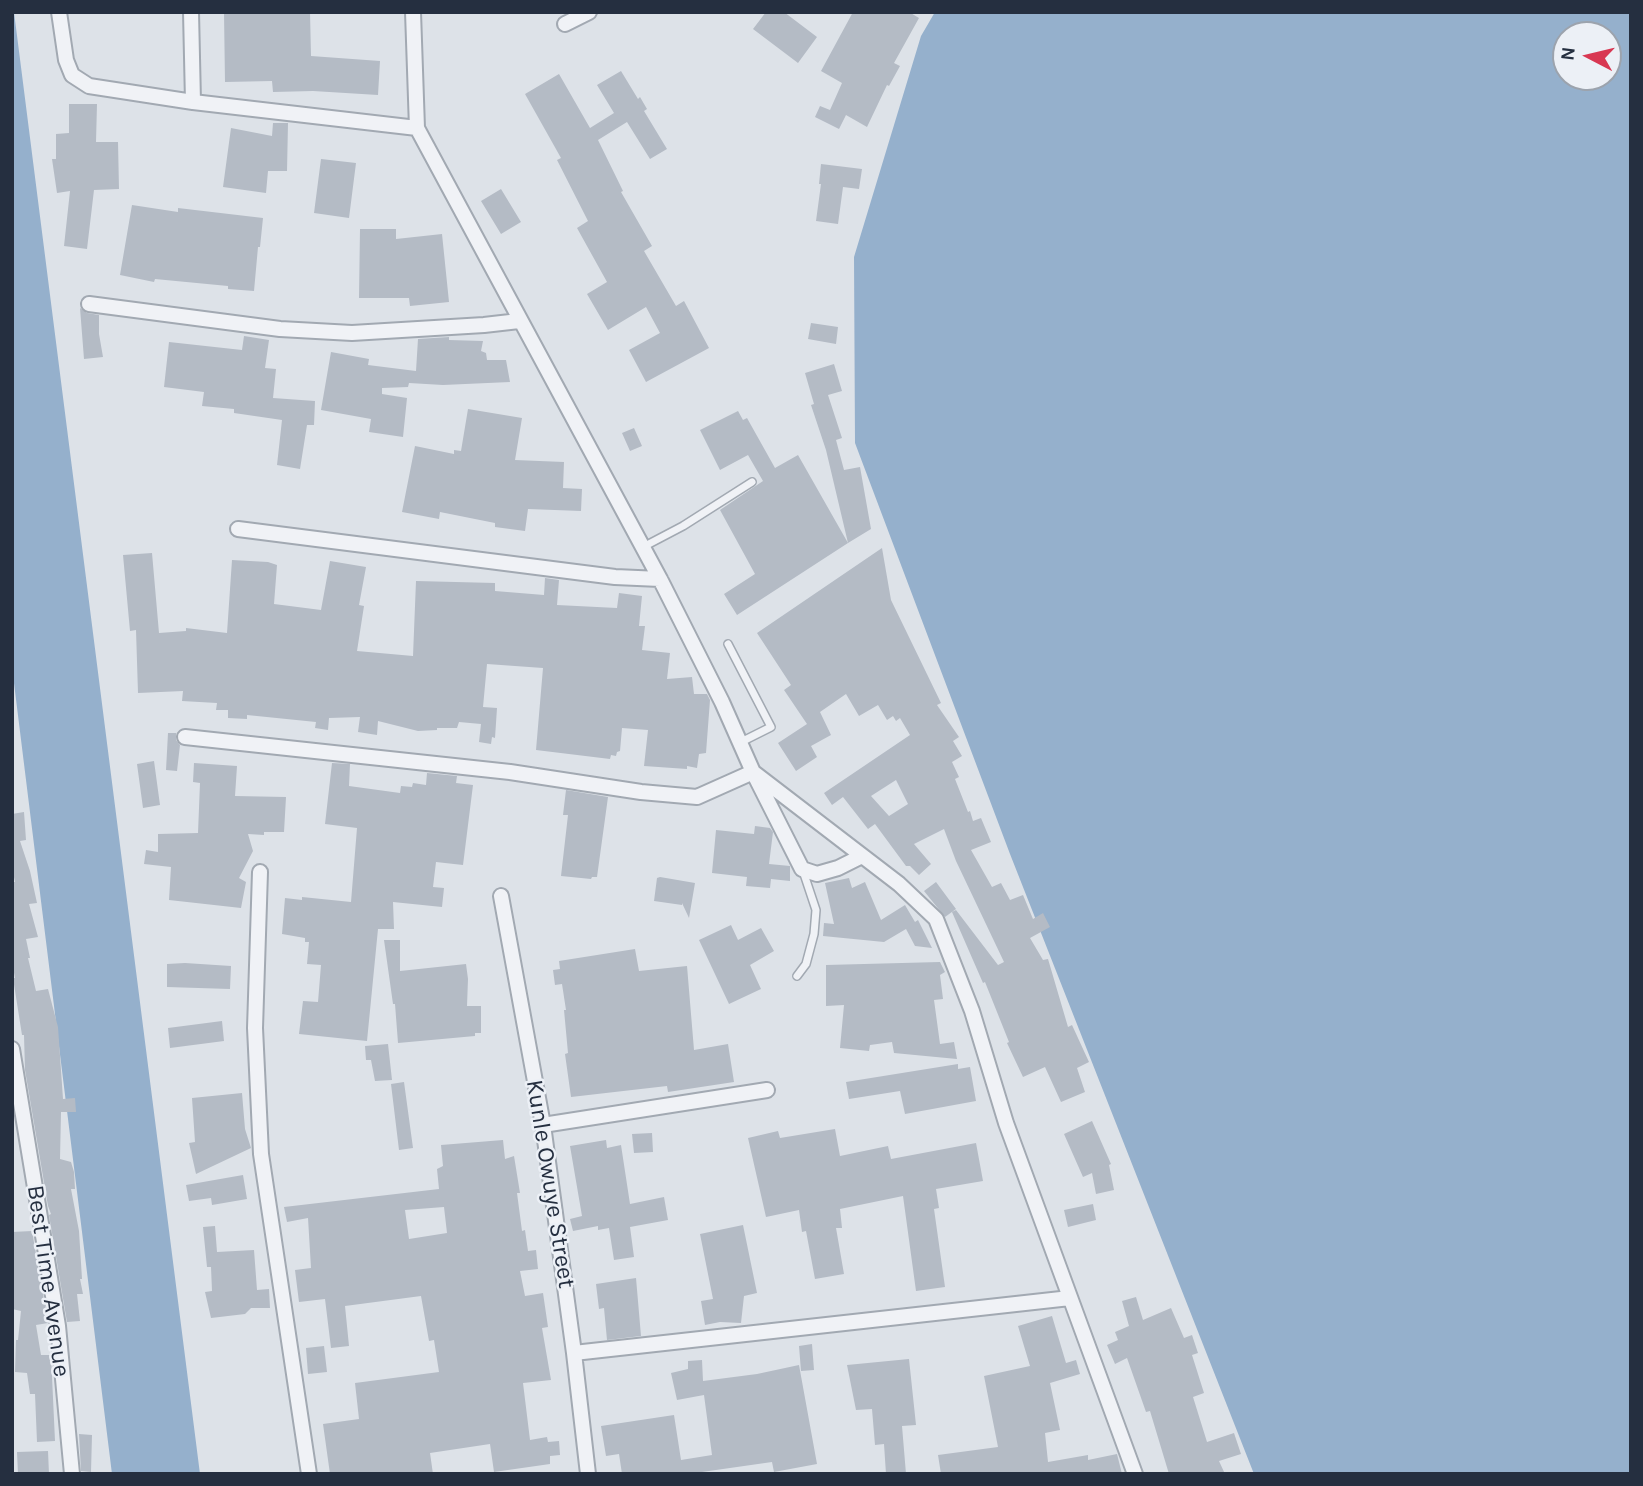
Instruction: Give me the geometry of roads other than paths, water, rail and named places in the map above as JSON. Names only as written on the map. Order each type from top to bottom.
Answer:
[{"type":"street","points":[[59,12],[66,60],[72,75],[89,86],[193,102],[417,128]]},
{"type":"street","points":[[191,12],[193,102]]},
{"type":"street","points":[[413,12],[417,128],[660,579],[802,869],[817,874],[838,868],[862,856]]},
{"type":"street","points":[[565,24],[589,12]]},
{"type":"street","points":[[89,303],[280,329],[352,333],[519,321]]},
{"type":"street","points":[[237,529],[615,577],[660,579]]},
{"type":"street","points":[[186,737],[510,772],[641,792],[697,797],[753,772]]},
{"type":"street","points":[[753,772],[899,884],[936,919],[972,1011],[1006,1123],[1135,1474]]},
{"type":"street","points":[[260,872],[256,1028],[261,1154],[309,1474]]},
{"type":"street","name":"Kunle Owuye Street","points":[[501,896],[543,1125],[588,1474]]},
{"type":"street","name":"Best Time Avenue","points":[[12,1049],[58,1326],[72,1474]]},
{"type":"street","points":[[543,1125],[767,1090]]},
{"type":"street","points":[[574,1353],[1070,1298]]},
{"type":"lane","points":[[642,547],[683,526],[752,482]]},
{"type":"lane","points":[[728,644],[771,727],[741,742]]},
{"type":"lane","points":[[797,976],[806,964],[814,934],[816,910],[802,869]]},
{"type":"water","points":[[12,12],[200,1474],[112,1474],[12,667]]},
{"type":"water","points":[[935,12],[1631,12],[1631,1474],[1254,1474],[1010,854],[855,443],[854,257],[921,36]]}]
